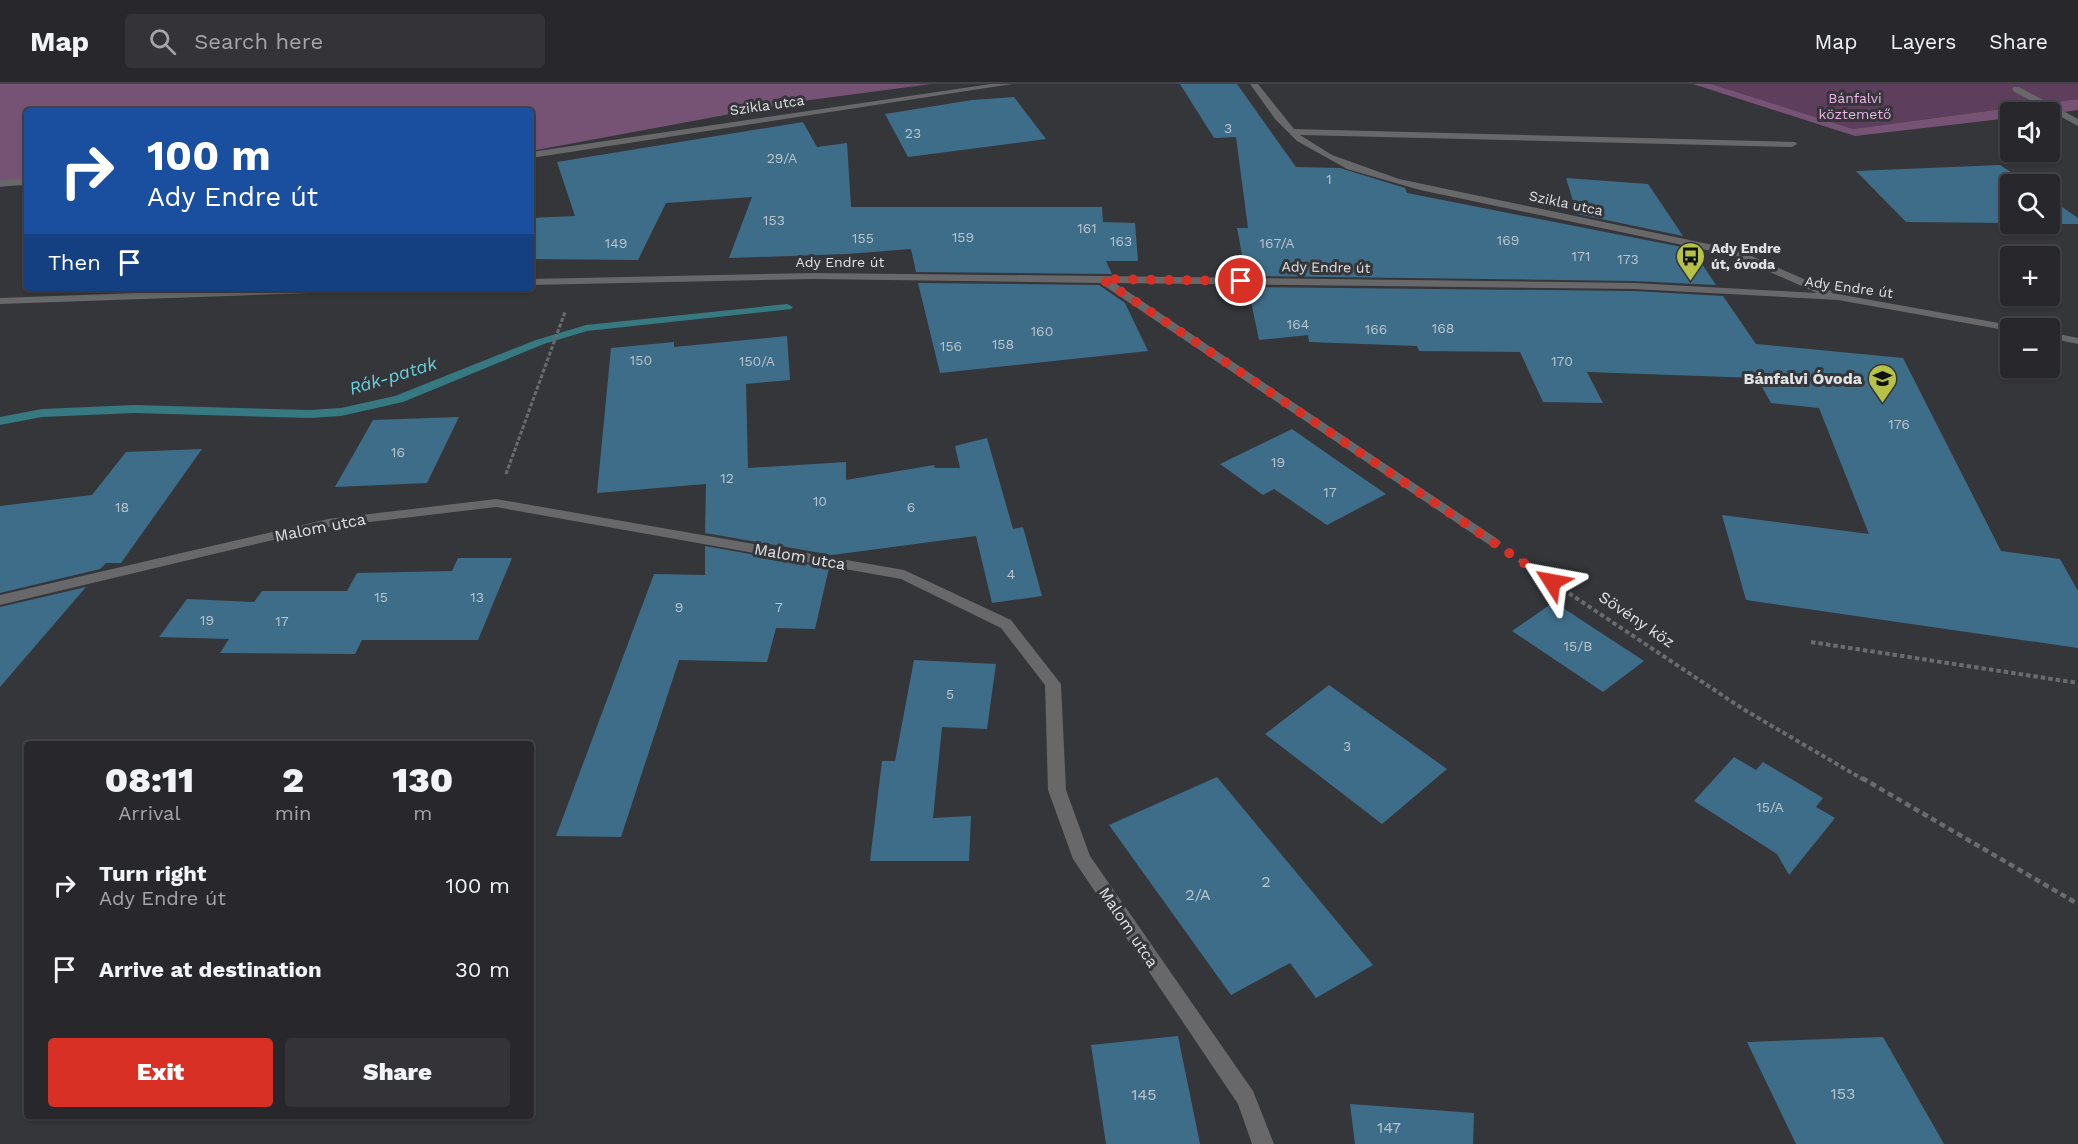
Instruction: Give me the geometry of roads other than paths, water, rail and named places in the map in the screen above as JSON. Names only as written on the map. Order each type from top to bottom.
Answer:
[{"type":"street","name":"Szikla utca","points":[[534,155],[1008,84]]},
{"type":"street","name":"Szikla utca","points":[[1254,84],[1275,114],[1293,132],[1328,156],[1368,173],[1412,185],[1718,249],[1743,256],[1838,297]]},
{"type":"street","points":[[2016,89],[2078,123]]},
{"type":"street","points":[[1293,132],[1792,144]]},
{"type":"street","points":[[0,183],[24,182]]},
{"type":"street","name":"Ady Endre út","points":[[534,282],[813,276],[1634,286],[1838,297],[2000,326]]},
{"type":"street","points":[[1102,279],[1494,543]]},
{"type":"street","points":[[0,301],[281,291]]},
{"type":"street","points":[[2060,337],[2078,341]]},
{"type":"street","name":"Malom utca","points":[[0,600],[328,523],[496,503],[904,574],[1006,624],[1053,684],[1056,790],[1082,859],[1246,1098],[1263,1144]]},
{"type":"waterway","name":"Rák-patak","points":[[0,421],[42,413],[134,409],[310,414],[341,412],[399,399],[540,342],[586,328],[787,307]]},
{"type":"place","name":"Ady Endre út, óvoda","points":[[1690,282]]},
{"type":"place","name":"Bánfalvi Óvoda","points":[[1883,404]]},
{"type":"park label","name":"Bánfalvi köztemető","points":[[1855,106]]}]
